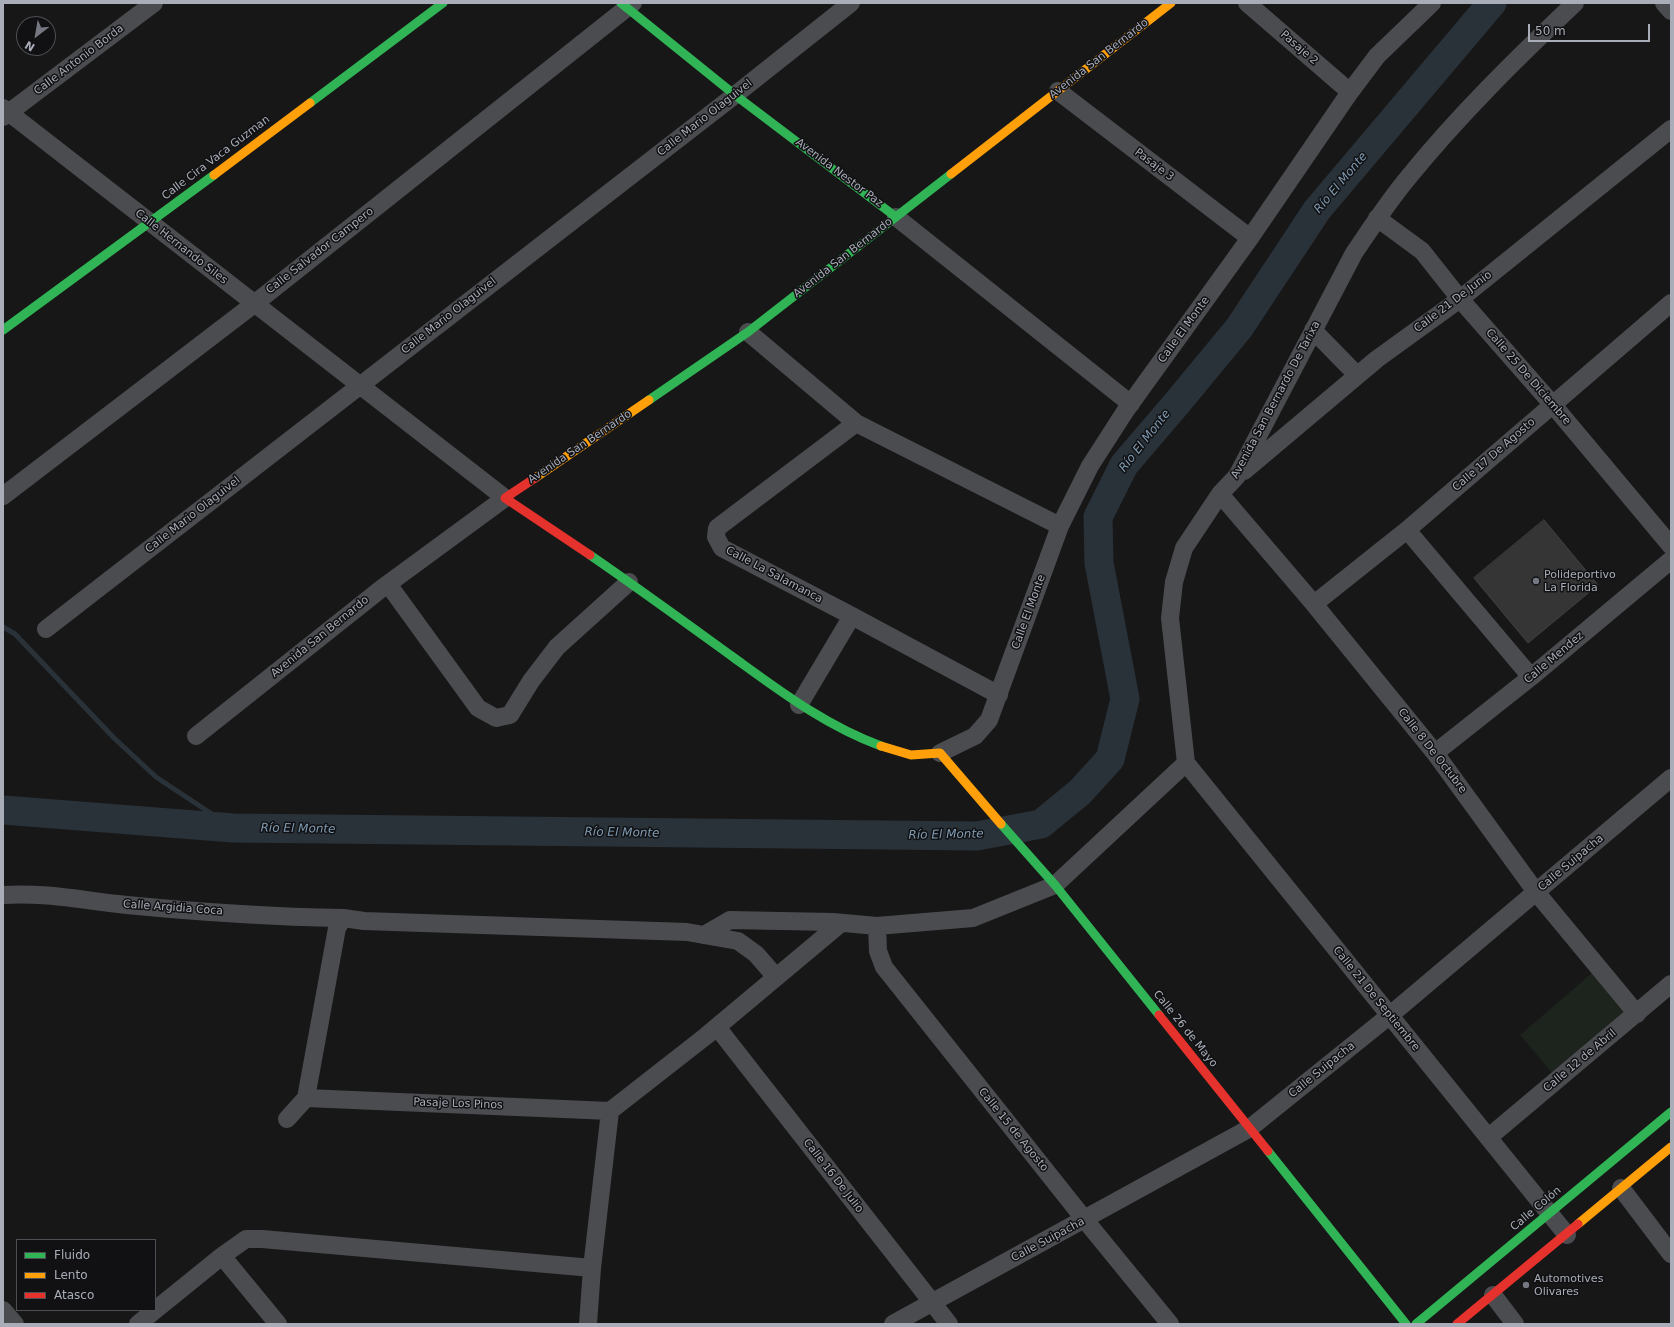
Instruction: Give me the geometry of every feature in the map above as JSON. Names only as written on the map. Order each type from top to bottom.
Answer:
[{"type":"street","name":"Calle Antonio Borda","points":[[5,112],[154,3]]},
{"type":"street","name":"Calle Cira Vaca Guzman","points":[[3,330],[150,223],[443,3]]},
{"type":"street","name":"Calle Mario Olaguivel","points":[[46,629],[735,95],[851,3]]},
{"type":"street","name":"Avenida San Bernardo","points":[[196,736],[388,584],[505,498],[748,332],[1171,3]]},
{"type":"street","name":"Pasaje 2","points":[[1247,3],[1350,92]]},
{"type":"street","name":"Calle El Monte","points":[[999,695],[1060,526],[1090,466],[1131,404],[1250,238],[1350,92],[1377,56],[1432,3]]},
{"type":"street","name":"Avenida San Bernardo De Tarixa","points":[[1186,763],[1170,618],[1174,582],[1184,548],[1220,494],[1237,476],[1354,253],[1378,218],[1406,180],[1459,118],[1528,47],[1575,3]]},
{"type":"street","points":[[1664,3],[1671,11]]},
{"type":"street","name":"Avenida Nestor Paz","points":[[627,5],[735,95],[896,217],[1131,404]]},
{"type":"street","name":"Calle Salvador Campero","points":[[3,496],[254,304],[627,5]]},
{"type":"street","name":"Pasaje 3","points":[[1058,91],[1250,238]]},
{"type":"street","name":"Calle Hernando Siles","points":[[5,112],[359,386]]},
{"type":"street","name":"Calle 21 De Junio","points":[[1237,476],[1377,359],[1460,299],[1671,129]]},
{"type":"street","name":"Calle 25 De Diciembre","points":[[1378,218],[1422,251],[1460,299],[1553,405],[1671,546]]},
{"type":"street","name":"Calle 17 De Agosto","points":[[1314,604],[1407,530],[1671,303]]},
{"type":"street","points":[[1313,330],[1358,375]]},
{"type":"street","points":[[748,332],[856,423],[1060,526]]},
{"type":"street","points":[[359,386],[505,498],[629,582],[799,705],[850,734],[880,746],[912,755],[940,753],[975,736],[989,720],[999,695]]},
{"type":"street","name":"Calle La Salamanca","points":[[856,423],[717,528],[716,537],[722,548],[999,695]]},
{"type":"street","name":"Calle 8 De Octubre","points":[[1220,494],[1314,604],[1435,753],[1536,892],[1637,1014]]},
{"type":"street","points":[[1407,530],[1531,677]]},
{"type":"street","name":"Calle Mendez","points":[[1435,753],[1531,677],[1671,560]]},
{"type":"street","points":[[388,584],[478,708],[496,718],[510,715],[531,681],[558,647],[629,582]]},
{"type":"street","points":[[799,705],[852,616]]},
{"type":"street","name":"Calle 26 de Mayo","points":[[940,753],[961,776],[1027,856],[1055,885],[1406,1324]]},
{"type":"street","points":[[704,935],[730,920],[841,923],[877,926],[973,918],[1055,885],[1186,763]]},
{"type":"street","name":"Calle 21 De Septiembre","points":[[1186,763],[1389,1016],[1567,1234]]},
{"type":"street","name":"Calle Suipacha","points":[[893,1324],[1085,1220],[1250,1128],[1389,1016],[1670,781]]},
{"type":"street","name":"Calle Argidia Coca","points":[[3,895],[37,894],[126,905],[300,918],[343,918],[364,921],[687,932],[738,942],[756,954],[776,977]]},
{"type":"street","points":[[287,1119],[306,1098],[337,928],[343,918]]},
{"type":"street","points":[[588,1324],[592,1268],[610,1111],[717,1028],[841,923]]},
{"type":"street","name":"Calle 15 de Agosto","points":[[877,926],[878,951],[884,968],[1170,1324]]},
{"type":"street","name":"Calle 12 de Abril","points":[[1488,1137],[1637,1014],[1671,984]]},
{"type":"street","name":"Calle 16 De Julio","points":[[717,1028],[949,1324]]},
{"type":"street","name":"Pasaje Los Pinos","points":[[306,1098],[610,1111]]},
{"type":"street","name":"Calle Colón","points":[[1416,1324],[1671,1112]]},
{"type":"street","points":[[1457,1324],[1671,1147]]},
{"type":"street","points":[[1621,1188],[1671,1254]]},
{"type":"street","points":[[156,1309],[222,1256],[246,1239],[262,1239],[592,1268]]},
{"type":"street","points":[[222,1256],[278,1324]]},
{"type":"street","points":[[1493,1295],[1514,1324]]},
{"type":"street","points":[[3,1310],[15,1324]]},
{"type":"street","points":[[138,1324],[154,1311]]},
{"type":"shaded area","points":[[1592,973],[1626,1012],[1553,1074],[1520,1035]]},
{"type":"building","name":"Polideportivo La Florida","points":[[1544,520],[1598,585],[1528,643],[1474,578]]},
{"type":"waterway","name":"Río El Monte","points":[[3,810],[233,828],[977,836],[1041,824],[1080,792],[1110,759],[1125,699],[1099,563],[1098,517],[1124,465],[1239,328],[1317,210],[1492,3]]},
{"type":"waterway","points":[[3,627],[15,634],[114,738],[156,777],[233,828]]},
{"type":"traffic: fast","points":[[310,103],[443,3]]},
{"type":"traffic: fast","points":[[621,3],[735,95],[896,217]]},
{"type":"traffic: fast","points":[[649,400],[748,332],[951,174]]},
{"type":"traffic: fast","points":[[3,330],[214,175]]},
{"type":"traffic: fast","points":[[590,555],[804,707],[841,728],[881,746]]},
{"type":"traffic: fast","points":[[1001,824],[1055,885],[1159,1015]]},
{"type":"traffic: fast","points":[[1416,1324],[1671,1112]]},
{"type":"traffic: fast","points":[[1268,1151],[1406,1324]]},
{"type":"traffic: slow","points":[[951,174],[1171,3]]},
{"type":"traffic: slow","points":[[214,175],[310,103]]},
{"type":"traffic: slow","points":[[535,478],[649,400]]},
{"type":"traffic: slow","points":[[881,746],[911,755],[940,753],[1001,824]]},
{"type":"traffic: slow","points":[[1578,1224],[1671,1147]]},
{"type":"traffic: jam","points":[[535,478],[505,498],[590,555]]},
{"type":"traffic: jam","points":[[1159,1015],[1268,1151]]},
{"type":"traffic: jam","points":[[1457,1324],[1578,1224]]},
{"type":"place","name":"Polideportivo La Florida","points":[[1536,581]]},
{"type":"place","name":"Automotives Olivares","points":[[1526,1285]]}]
